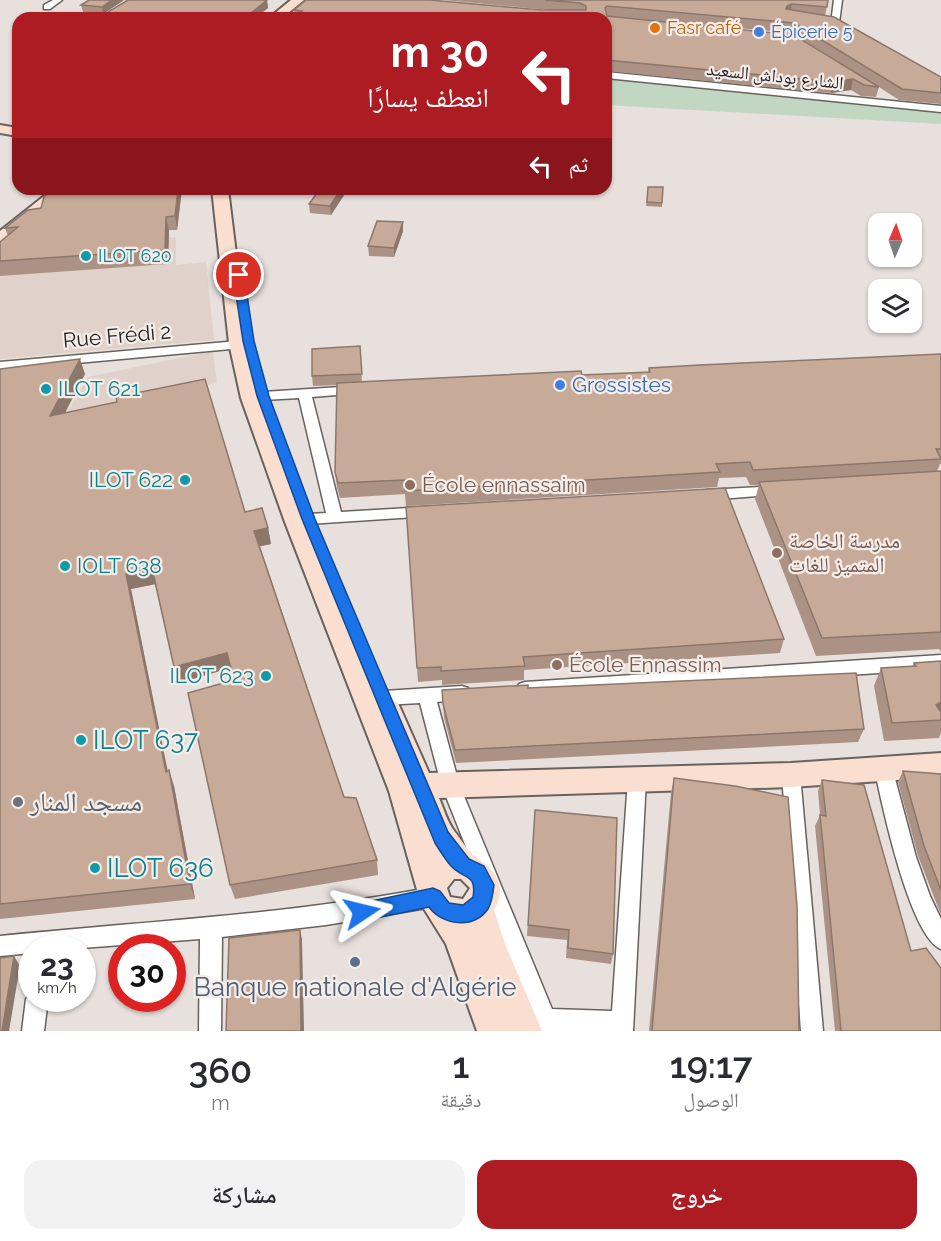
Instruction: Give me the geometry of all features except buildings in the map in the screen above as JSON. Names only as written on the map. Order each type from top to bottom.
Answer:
[{"type":"main road","points":[[285,12],[301,2]]},
{"type":"main road","points":[[0,239],[55,195]]},
{"type":"main road","points":[[221,195],[238,345],[251,398],[296,522],[402,791],[436,898],[459,936],[521,1025]]},
{"type":"main road","points":[[230,195],[248,341],[263,396],[309,519],[418,786],[445,845],[463,865]]},
{"type":"main road","points":[[418,786],[450,783],[791,775],[884,771],[941,765]]},
{"type":"main road","points":[[454,865],[463,865],[470,867],[482,878],[485,893],[477,907],[464,914],[450,913],[436,898],[439,873],[454,865]]},
{"type":"main road","points":[[477,907],[486,938],[521,1025]]},
{"type":"street","points":[[47,7],[57,0]]},
{"type":"street","points":[[835,23],[838,0]]},
{"type":"street","points":[[824,22],[835,23],[844,28]]},
{"type":"street","name":"الشارع بوداش السعيد","points":[[612,76],[941,109]]},
{"type":"street","points":[[880,93],[899,105]]},
{"type":"street","name":"Rue Frédi 2","points":[[0,366],[238,345]]},
{"type":"street","points":[[263,396],[370,389]]},
{"type":"street","points":[[304,393],[335,517]]},
{"type":"street","points":[[690,496],[789,490]]},
{"type":"street","points":[[309,519],[443,511]]},
{"type":"street","points":[[509,690],[941,662]]},
{"type":"street","points":[[384,698],[474,692]]},
{"type":"street","points":[[427,696],[521,1025],[622,1027],[637,779]]},
{"type":"street","points":[[884,771],[910,874],[929,919],[941,939]]},
{"type":"street","points":[[791,775],[812,1031]]},
{"type":"street","points":[[96,939],[336,915],[436,898]]},
{"type":"street","points":[[210,1031],[211,926]]},
{"type":"street","points":[[0,946],[18,946]]},
{"type":"street","points":[[33,1031],[35,1012]]},
{"type":"shaded area","points":[[176,237],[176,265],[206,262],[214,340],[0,359],[0,251]]},
{"type":"shaded area","points":[[213,351],[217,383],[67,413],[88,377]]},
{"type":"green space","points":[[612,79],[941,111],[941,124],[612,105]]},
{"type":"place","name":"Fasr café","points":[[655,28]]},
{"type":"place","name":"Épicerie 5","points":[[759,32]]},
{"type":"place","name":"ILOT 620","points":[[86,256]]},
{"type":"place","name":"Grossistes","points":[[560,385]]},
{"type":"place","name":"ILOT 621","points":[[46,389]]},
{"type":"place","name":"ILOT 622","points":[[185,480]]},
{"type":"place","name":"École ennassaim","points":[[410,485]]},
{"type":"place","name":"مدرسة الخاصة المتميز للغات","points":[[777,553]]},
{"type":"place","name":"IOLT 638","points":[[65,566]]},
{"type":"place","name":"École Ennassim","points":[[557,665]]},
{"type":"place","name":"ILOT 623","points":[[266,676]]},
{"type":"place","name":"ILOT 637","points":[[81,740]]},
{"type":"place","name":"مسجد المنار","points":[[18,802]]},
{"type":"place","name":"ILOT 636","points":[[95,868]]},
{"type":"place","name":"Banque nationale d'Algérie","points":[[355,962]]},
{"type":"route","points":[[239,275],[248,341],[263,396],[309,519],[441,837],[456,859],[477,872],[485,885],[482,901],[477,907],[464,914],[443,910],[433,897],[362,912]]}]
